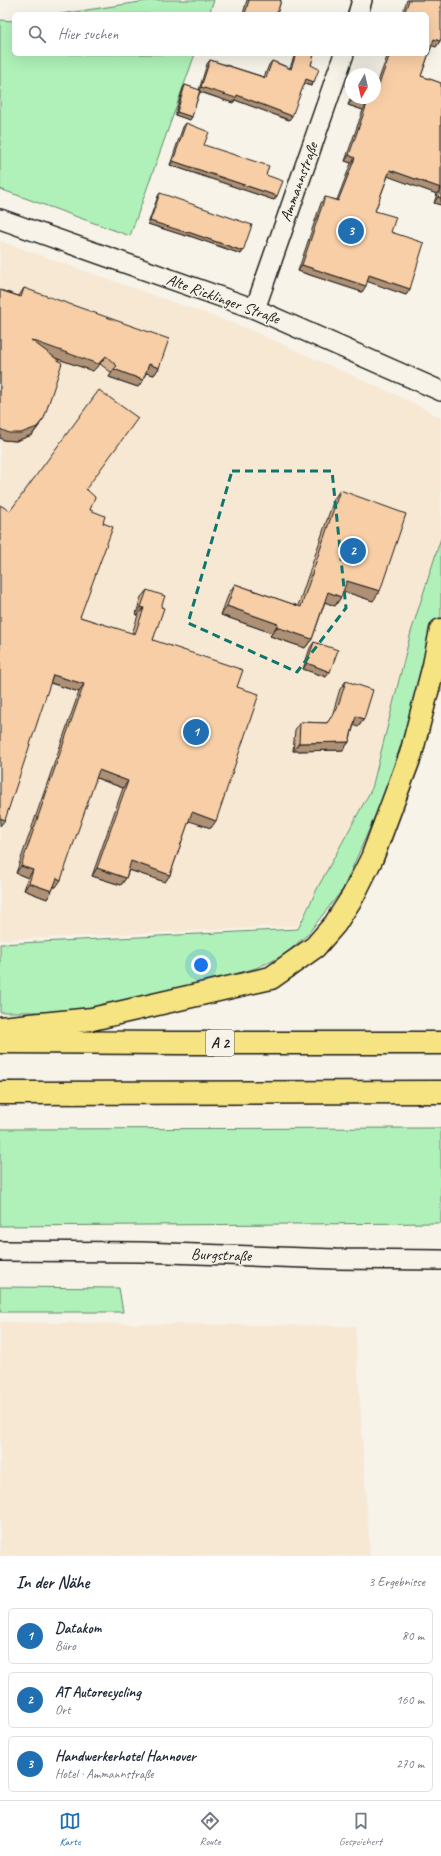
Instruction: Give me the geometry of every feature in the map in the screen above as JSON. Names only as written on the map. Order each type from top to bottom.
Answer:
[{"type":"highway","points":[[0,1028],[92,1019],[271,978],[315,947],[335,924],[372,858],[411,754],[434,665],[441,630]]},
{"type":"highway","name":"A 2","points":[[0,1042],[174,1044],[441,1043]]},
{"type":"highway","points":[[0,1093],[441,1092]]},
{"type":"street","points":[[359,12],[362,0]]},
{"type":"street","name":"Ammannstraße","points":[[255,309],[343,56]]},
{"type":"street","name":"Alte Ricklinger Straße","points":[[0,219],[255,309],[441,391]]},
{"type":"street","name":"Burgstraße","points":[[0,1251],[141,1252],[335,1260],[441,1260]]},
{"type":"highlighted area","points":[[232,471],[332,471],[346,608],[297,672],[188,623]]},
{"type":"shaded area","points":[[0,241],[241,326],[414,403],[441,418],[441,538],[411,632],[371,787],[297,926],[0,940]]},
{"type":"shaded area","points":[[0,1322],[355,1326],[370,1556],[0,1556]]},
{"type":"green space","points":[[154,0],[214,0],[210,12],[73,12]]},
{"type":"green space","points":[[0,20],[12,21],[12,56],[194,56],[130,236],[0,189]]},
{"type":"green space","points":[[441,538],[441,691],[415,703],[382,800],[343,889],[307,935],[283,956],[256,968],[160,994],[84,1009],[47,1012],[0,1012],[0,944],[298,929],[318,887],[372,788],[411,632]]},
{"type":"green space","points":[[441,1128],[441,1223],[0,1226],[0,1129]]},
{"type":"green space","points":[[0,1287],[119,1288],[123,1312],[0,1312]]},
{"type":"building","points":[[249,0],[281,0],[278,12],[246,12]]},
{"type":"building","points":[[409,0],[441,0],[441,38],[440,41],[434,39],[429,53],[429,12],[405,12]]},
{"type":"building","points":[[295,56],[313,56],[311,65],[319,69],[314,82],[306,79],[292,116],[237,95],[236,98],[201,87],[210,60],[266,78],[272,61],[291,69]]},
{"type":"building","points":[[389,56],[428,56],[421,76],[441,83],[441,188],[390,170],[375,211],[396,217],[391,232],[424,243],[410,289],[369,275],[366,286],[302,265],[325,197],[338,201],[355,158],[349,155],[367,104],[381,104],[381,79]]},
{"type":"building","points":[[185,85],[200,90],[192,117],[177,112]]},
{"type":"building","points":[[186,123],[209,132],[204,145],[269,166],[266,175],[283,181],[277,196],[173,161]]},
{"type":"building","points":[[441,188],[441,198],[438,197]]},
{"type":"building","points":[[160,193],[252,225],[243,251],[150,221]]},
{"type":"building","points":[[24,288],[169,339],[159,368],[149,364],[143,380],[114,369],[117,366],[106,356],[98,364],[31,340],[62,363],[44,418],[37,427],[21,433],[9,433],[0,429],[0,290],[21,297]]},
{"type":"building","points":[[99,390],[138,418],[86,489],[95,497],[90,510],[105,516],[103,523],[113,527],[80,617],[135,634],[144,608],[141,607],[147,590],[165,596],[161,607],[164,608],[153,640],[243,670],[237,687],[259,694],[216,821],[192,812],[170,875],[131,861],[126,878],[97,868],[128,781],[99,770],[61,880],[57,878],[52,891],[29,883],[33,870],[21,866],[84,684],[53,675],[5,820],[0,818],[0,505],[10,511]]},
{"type":"building","points":[[340,490],[406,514],[380,591],[347,581],[341,597],[328,592],[312,639],[277,627],[278,624],[227,606],[235,584],[301,607]]},
{"type":"building","points":[[314,642],[338,650],[330,672],[307,663]]},
{"type":"building","points":[[346,681],[373,690],[364,719],[356,716],[349,742],[299,743],[300,722],[327,723],[337,709]]},
{"type":"place","name":"Handwerkerhotel Hannover","points":[[351,231]]},
{"type":"place","name":"AT Autorecycling","points":[[353,551]]},
{"type":"place","name":"Datakom","points":[[196,732]]}]
